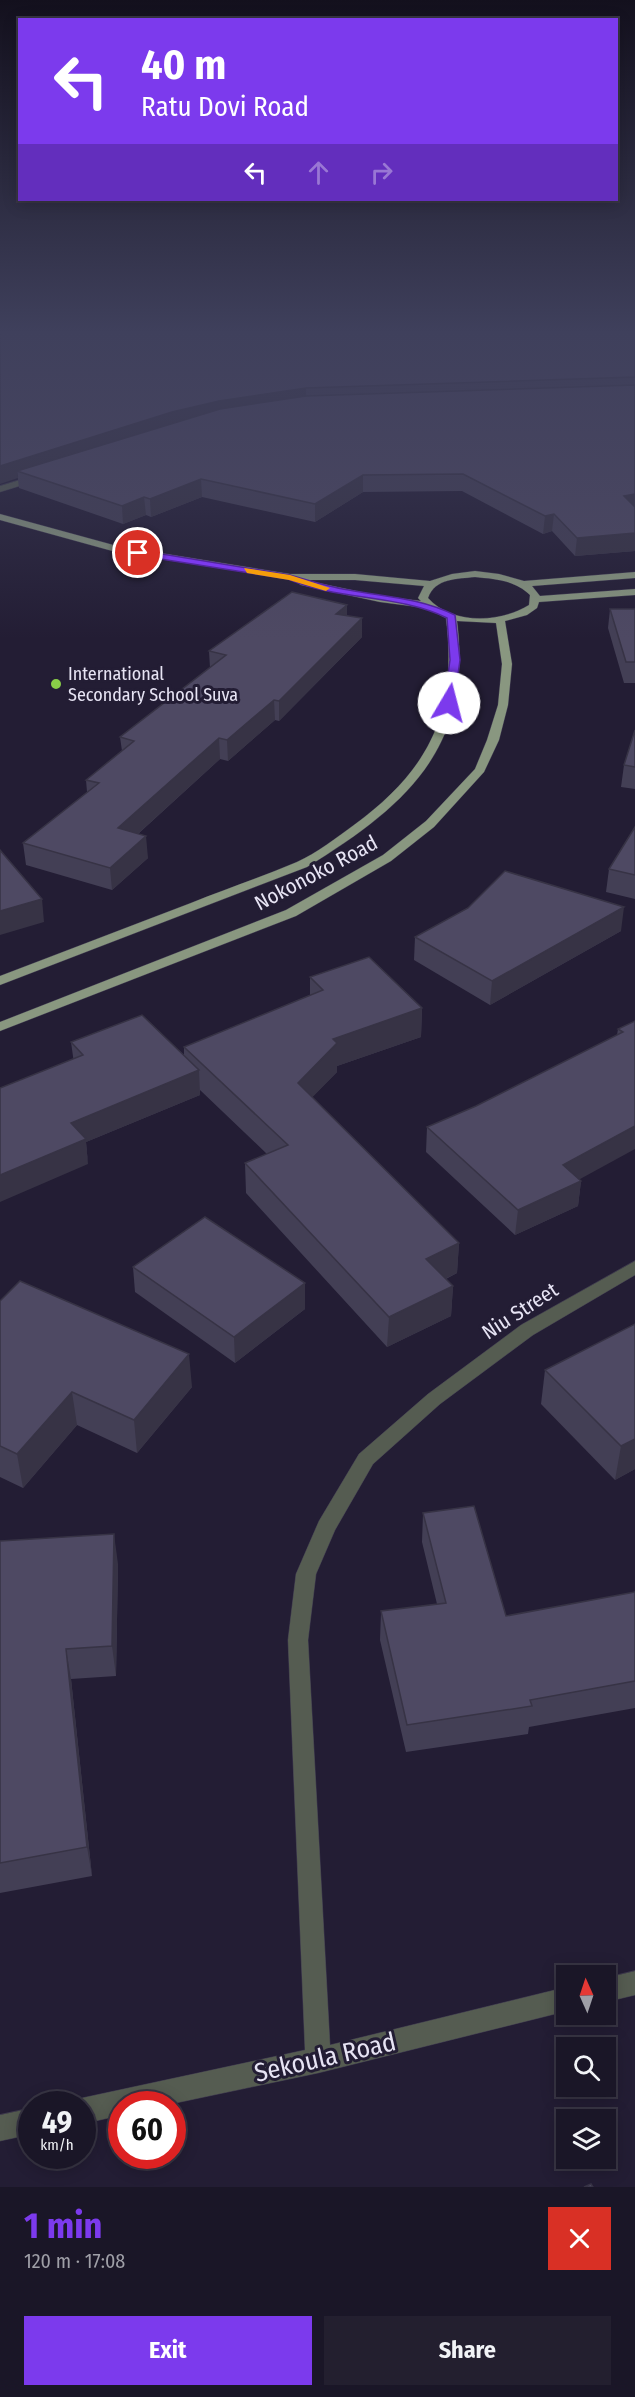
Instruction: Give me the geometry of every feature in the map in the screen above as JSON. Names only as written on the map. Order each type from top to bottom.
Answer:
[{"type":"main road","points":[[0,517],[116,549],[290,577],[355,577],[431,584],[458,576],[475,574],[508,579],[530,588],[536,599],[534,606],[527,612],[500,620],[452,617],[427,605],[349,593],[308,584],[290,577]]},
{"type":"main road","points":[[523,584],[635,575]]},
{"type":"main road","points":[[427,605],[423,598],[424,591],[431,584]]},
{"type":"main road","points":[[536,599],[635,592]]},
{"type":"main road","name":"Nokonoko Road","points":[[0,981],[303,864],[376,813],[424,765],[437,737],[449,703],[455,660],[452,617]]},
{"type":"main road","name":"Nokonoko Road","points":[[0,1028],[291,913],[387,858],[430,824],[480,770],[493,740],[503,705],[507,664],[500,620]]},
{"type":"street","points":[[0,489],[44,475]]},
{"type":"street","name":"Niu Street","points":[[318,2060],[298,1640],[306,1574],[326,1527],[366,1459],[434,1400],[527,1330],[635,1267]]},
{"type":"street","points":[[616,1988],[635,1983]]},
{"type":"street","name":"Sekoula Road","points":[[96,2108],[318,2060],[556,2002]]},
{"type":"street","points":[[0,2128],[18,2124]]},
{"type":"building","points":[[0,434],[102,434],[0,466]]},
{"type":"building","points":[[138,434],[635,434],[635,494],[624,496],[635,507],[635,533],[577,538],[554,514],[545,516],[463,474],[363,475],[315,504],[201,479],[150,499],[144,497],[122,506],[17,471]]},
{"type":"building","points":[[292,592],[347,605],[336,614],[362,618],[279,701],[274,700],[227,740],[219,738],[118,828],[146,836],[110,868],[23,843],[99,783],[86,780],[134,741],[120,737],[226,655],[209,651]]},
{"type":"building","points":[[610,609],[635,609],[635,662],[626,662]]},
{"type":"building","points":[[635,730],[635,767],[624,765]]},
{"type":"building","points":[[635,827],[635,875],[609,869]]},
{"type":"building","points":[[0,850],[42,899],[0,911]]},
{"type":"building","points":[[505,871],[624,907],[492,981],[415,937],[468,908]]},
{"type":"building","points":[[369,957],[422,1008],[333,1039],[337,1043],[298,1083],[459,1243],[426,1259],[453,1286],[389,1317],[245,1163],[288,1145],[184,1047],[323,990],[310,977]]},
{"type":"building","points":[[142,1015],[199,1070],[71,1123],[86,1139],[0,1175],[0,1088],[83,1055],[71,1042]]},
{"type":"building","points":[[635,1021],[635,1126],[563,1165],[581,1181],[518,1210],[427,1127],[476,1106],[623,1032],[618,1029]]},
{"type":"building","points":[[205,1217],[305,1283],[234,1337],[133,1267]]},
{"type":"building","points":[[20,1281],[189,1354],[134,1420],[72,1392],[17,1454],[0,1446],[0,1301]]},
{"type":"building","points":[[635,1324],[635,1439],[621,1446],[545,1370]]},
{"type":"building","points":[[474,1506],[506,1616],[635,1592],[635,1681],[530,1700],[532,1706],[407,1725],[381,1611],[446,1603],[423,1513]]},
{"type":"building","points":[[114,1534],[112,1646],[66,1649],[87,1847],[0,1863],[0,1541]]},
{"type":"slow traffic","points":[[247,570],[290,577],[326,588]]},
{"type":"place","name":"International Secondary School Suva","points":[[56,684]]},
{"type":"route","points":[[138,553],[290,577],[308,584],[349,593],[427,605],[437,612],[452,617],[455,660],[449,703]]}]
